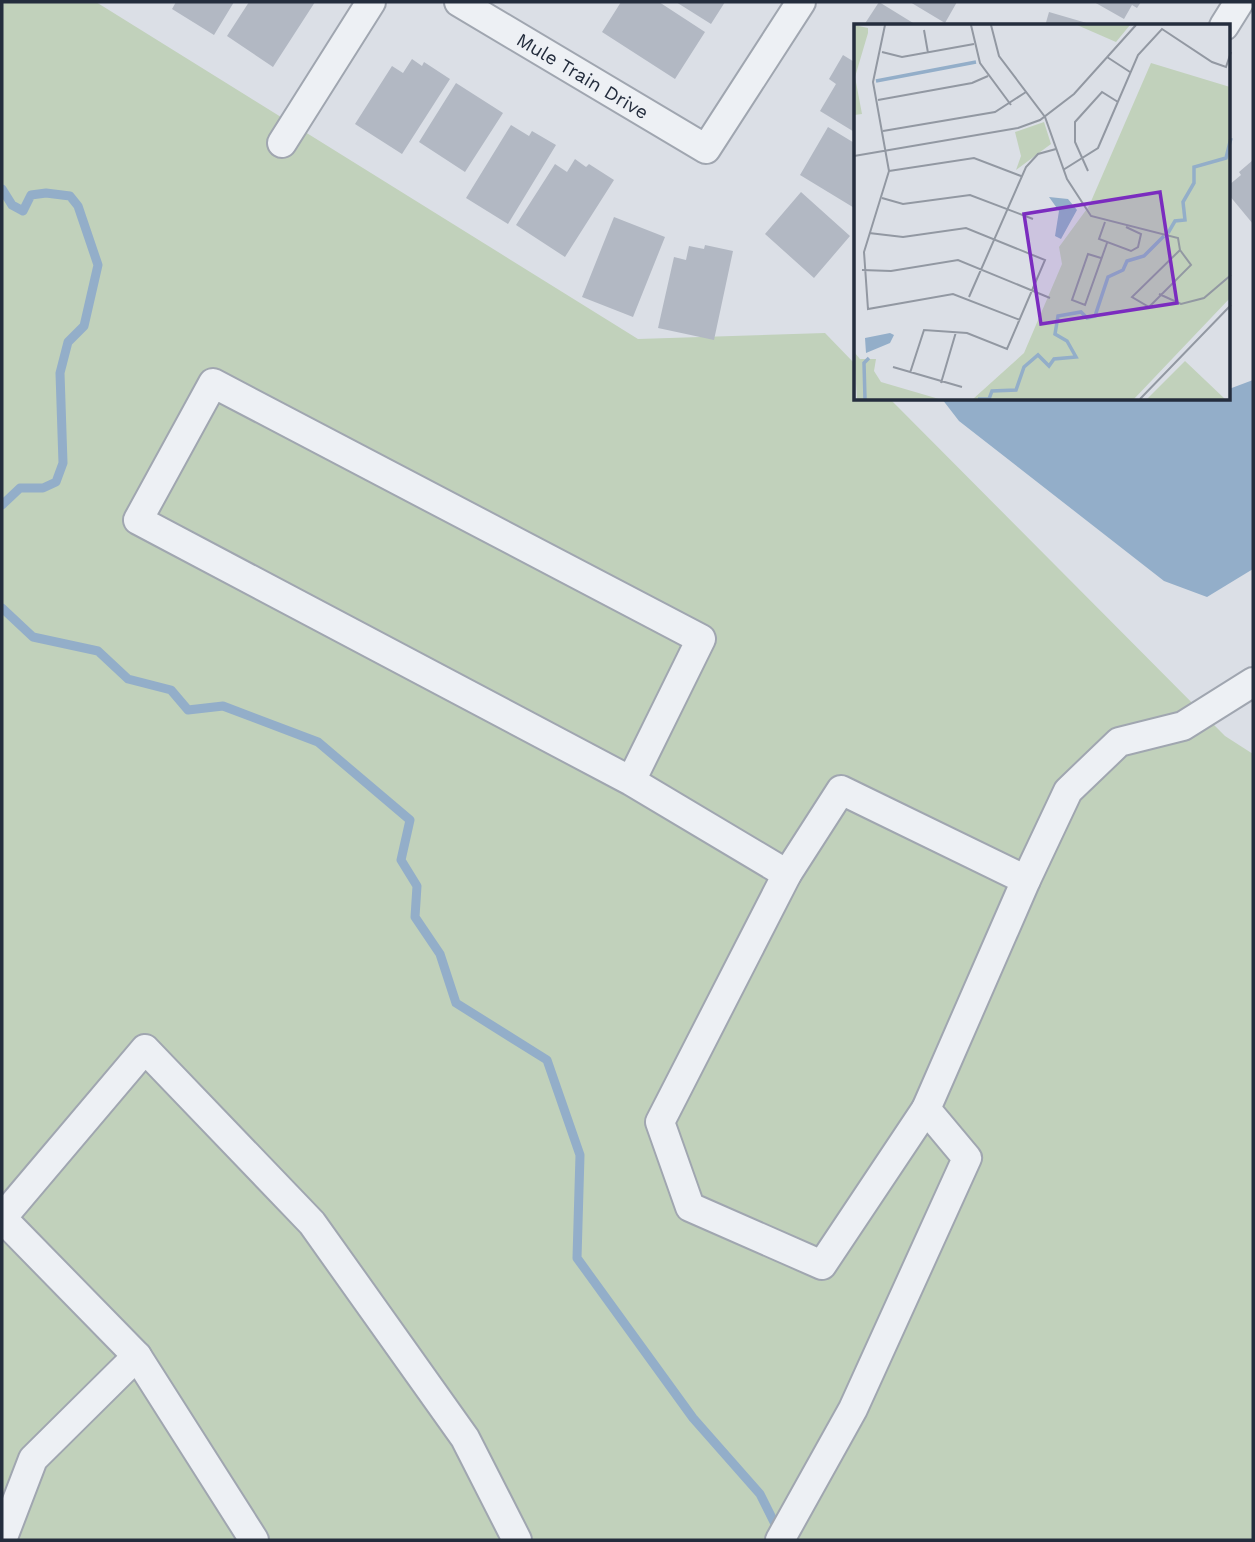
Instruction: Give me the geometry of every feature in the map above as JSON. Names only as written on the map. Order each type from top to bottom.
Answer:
[{"type":"street","points":[[282,143],[371,2]]},
{"type":"street","name":"Mule Train Drive","points":[[458,2],[706,149],[801,2]]},
{"type":"street","points":[[1225,24],[1239,2]]},
{"type":"street","points":[[631,781],[701,639],[213,383],[138,520],[631,781],[788,874]]},
{"type":"street","points":[[1026,880],[841,790],[788,874],[660,1122],[690,1208],[822,1265],[926,1108],[1068,791],[1119,742],[1183,726],[1253,682]]},
{"type":"street","points":[[254,1540],[137,1356],[2,1218],[145,1049],[312,1223],[465,1438],[517,1540]]},
{"type":"street","points":[[780,1540],[853,1409],[967,1158],[926,1108]]},
{"type":"street","points":[[2,1540],[33,1460],[137,1356]]},
{"type":"green space","points":[[2,2],[96,2],[638,339],[825,333],[854,363],[854,401],[892,401],[1225,736],[1253,754],[1253,1540],[2,1540]]},
{"type":"water","points":[[1253,380],[1253,569],[1207,597],[1164,581],[959,421],[944,401],[1230,401],[1230,389]]},
{"type":"building","points":[[176,2],[234,2],[214,35],[172,9]]},
{"type":"building","points":[[249,2],[315,2],[273,67],[227,36]]},
{"type":"building","points":[[621,2],[659,2],[705,32],[675,79],[602,32]]},
{"type":"building","points":[[676,2],[725,2],[711,24]]},
{"type":"building","points":[[879,2],[915,24],[865,24]]},
{"type":"building","points":[[910,2],[957,2],[945,23]]},
{"type":"building","points":[[1094,2],[1141,2],[1137,8],[1132,5],[1124,19]]},
{"type":"building","points":[[1049,12],[1090,24],[1046,24]]},
{"type":"building","points":[[843,55],[854,62],[854,132],[820,111],[836,84],[829,79]]},
{"type":"building","points":[[412,59],[422,66],[424,62],[450,79],[402,154],[355,124],[392,66],[403,73]]},
{"type":"building","points":[[456,83],[503,113],[465,172],[419,142]]},
{"type":"building","points":[[511,125],[529,136],[532,131],[556,145],[508,224],[466,198]]},
{"type":"building","points":[[828,127],[854,143],[854,208],[800,175]]},
{"type":"building","points":[[575,159],[586,167],[589,164],[614,180],[565,257],[516,225],[555,164],[567,172]]},
{"type":"building","points":[[1253,160],[1253,224],[1230,196],[1230,184],[1241,175],[1239,172]]},
{"type":"building","points":[[801,192],[850,236],[814,278],[765,234]]},
{"type":"building","points":[[614,217],[665,237],[633,317],[582,297]]},
{"type":"building","points":[[705,245],[733,251],[714,340],[658,328],[674,257],[686,260],[689,246],[704,249]]},
{"type":"waterway","points":[[2,189],[12,205],[23,211],[31,195],[46,193],[70,196],[78,206],[98,265],[84,326],[68,342],[60,373],[63,463],[56,482],[43,488],[20,488],[2,505]]},
{"type":"waterway","points":[[2,608],[33,637],[98,651],[128,679],[171,690],[188,710],[223,706],[318,742],[410,820],[401,860],[417,886],[415,917],[440,954],[456,1003],[547,1060],[580,1155],[577,1258],[693,1418],[760,1494],[779,1532]]}]
